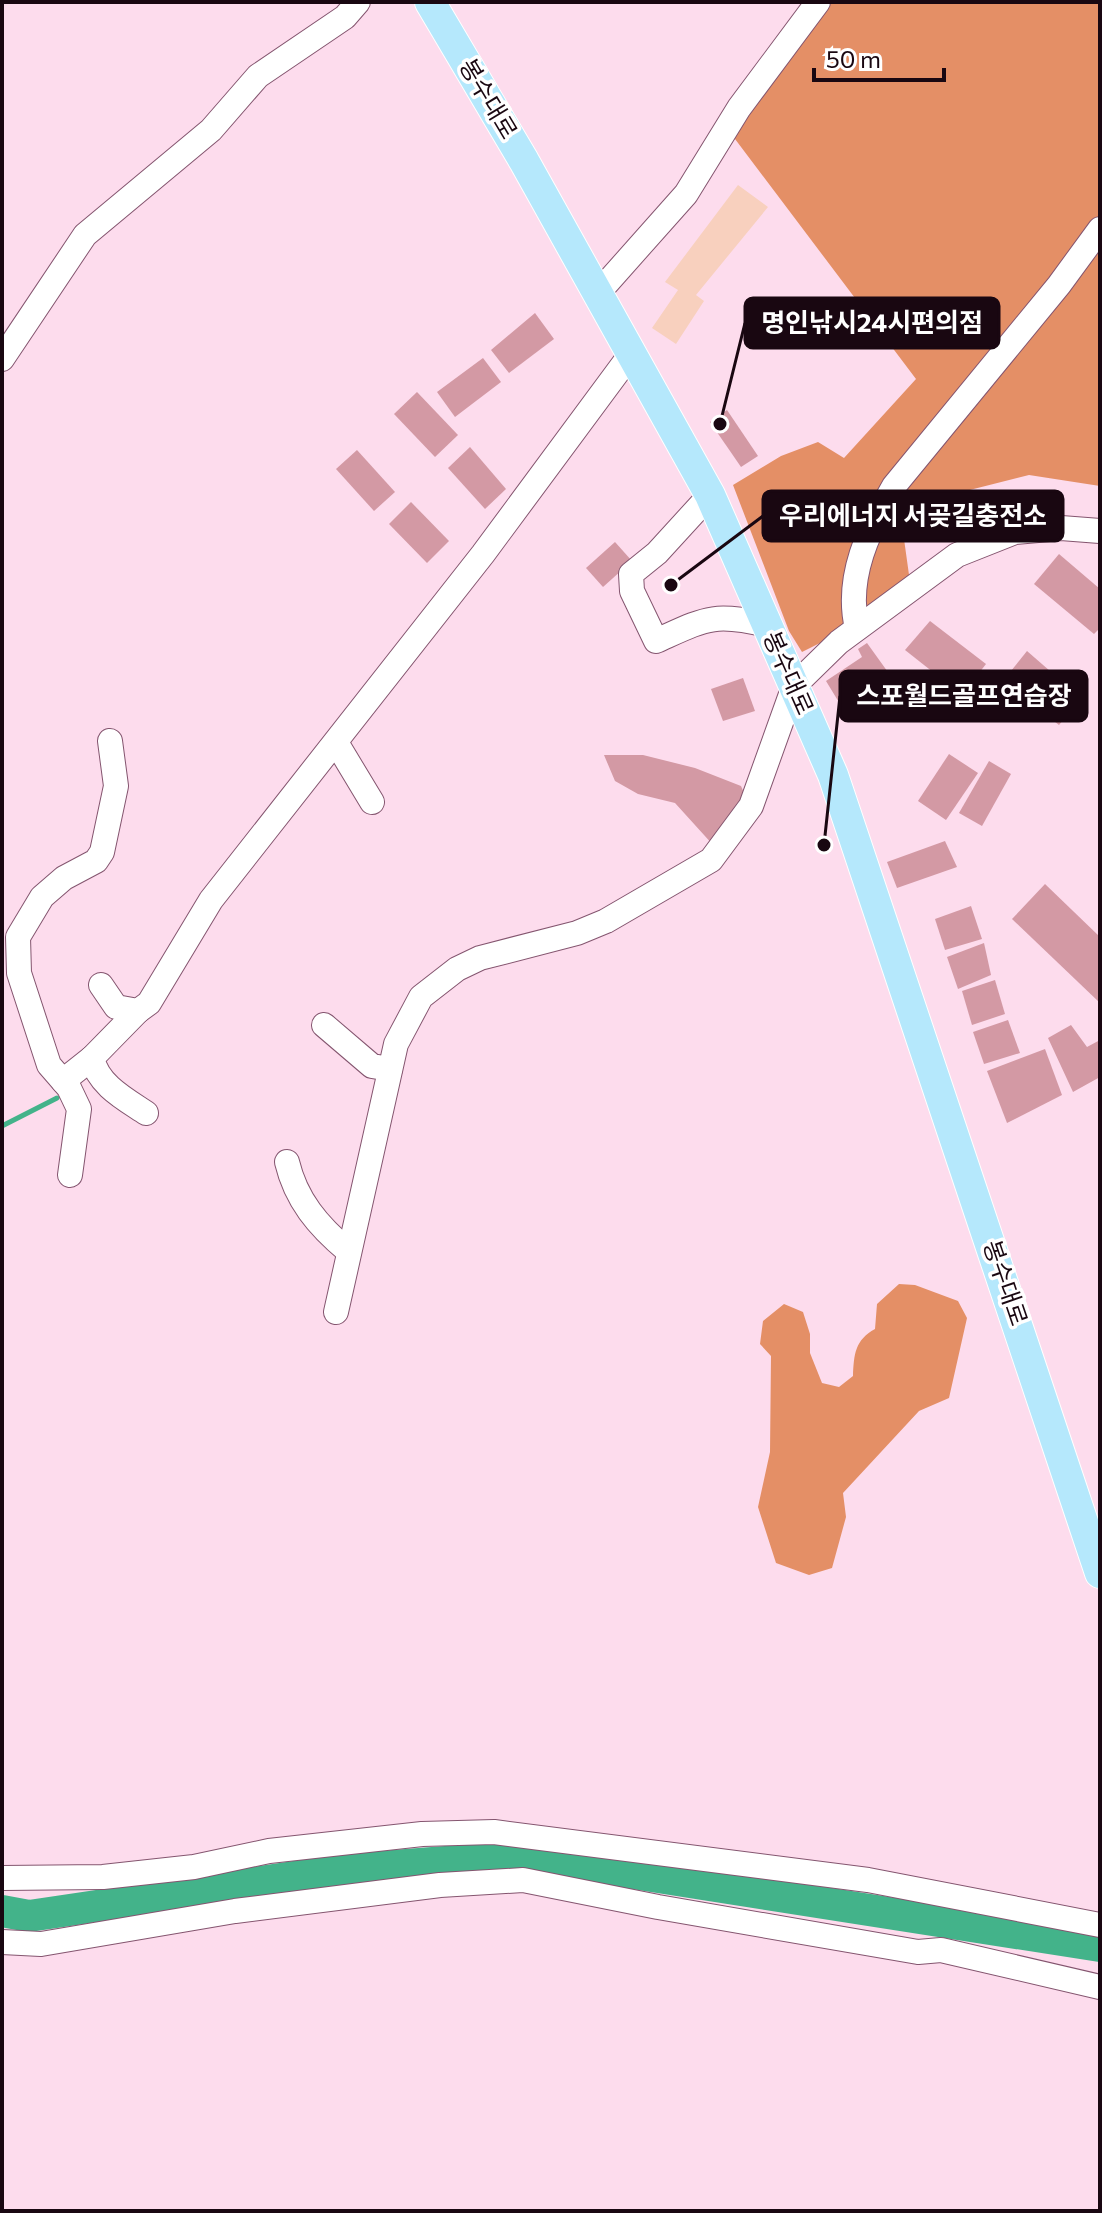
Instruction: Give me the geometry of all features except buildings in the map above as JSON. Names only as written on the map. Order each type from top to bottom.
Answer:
[{"type":"main road","name":"봉수대로","points":[[430,2],[710,495],[833,775],[1100,1573]]},
{"type":"main road","points":[[1066,1464],[1100,1529]]},
{"type":"street","points":[[2,359],[85,235],[211,130],[258,76],[345,17],[358,2]]},
{"type":"street","points":[[598,293],[686,194],[739,108],[818,2]]},
{"type":"street","points":[[857,628],[851,603],[862,552],[875,518],[894,486],[1059,285],[1100,229]]},
{"type":"street","points":[[63,1081],[92,1058],[149,1003],[211,900],[337,744],[631,354]]},
{"type":"street","points":[[710,495],[657,553],[631,574],[632,591],[656,641],[707,618],[730,616],[767,625]]},
{"type":"street","points":[[336,1312],[396,1044],[421,997],[457,969],[480,958],[577,933],[606,921],[711,860],[751,806],[794,686],[857,628],[957,555],[988,540],[1015,532],[1046,529],[1100,531]]},
{"type":"street","points":[[70,1175],[79,1109],[63,1081],[49,1065],[19,973],[18,937],[42,897],[64,878],[96,861],[102,852],[116,786],[110,741]]},
{"type":"street","points":[[337,744],[372,802]]},
{"type":"street","points":[[101,985],[116,1007],[138,1011]]},
{"type":"street","points":[[324,1025],[372,1066],[390,1069]]},
{"type":"street","points":[[92,1058],[110,1089],[146,1113]]},
{"type":"street","points":[[287,1162],[294,1190],[310,1214],[348,1251]]},
{"type":"street","points":[[2,1878],[103,1877],[194,1867],[269,1851],[422,1834],[494,1832],[868,1880],[1100,1925]]},
{"type":"street","points":[[2,1942],[41,1944],[235,1911],[440,1885],[523,1880],[629,1902],[918,1952],[941,1950],[1100,1987]]},
{"type":"shaded area","points":[[829,2],[1100,2],[1100,486],[1029,475],[946,496],[919,508],[904,539],[910,582],[836,635],[802,652],[789,631],[733,485],[781,456],[818,442],[844,458],[916,379],[732,135]]},
{"type":"shaded area","points":[[738,185],[768,207],[696,295],[704,301],[676,344],[652,328],[678,290],[665,282]]},
{"type":"shaded area","points":[[899,1284],[915,1285],[958,1301],[967,1318],[949,1398],[919,1411],[843,1493],[846,1517],[832,1568],[809,1575],[776,1563],[758,1507],[770,1452],[771,1356],[760,1344],[763,1321],[784,1304],[803,1312],[810,1334],[810,1353],[822,1383],[839,1387],[853,1376],[857,1348],[863,1338],[875,1329],[877,1304]]},
{"type":"waterway","points":[[2,1126],[57,1098]]},
{"type":"waterway","points":[[2,1911],[29,1916],[341,1870],[524,1856],[1100,1946]]},
{"type":"place","name":"명인낚시24시편의점","points":[[720,424]]},
{"type":"place","name":"우리에너지 서곶길충전소","points":[[671,585]]},
{"type":"place","name":"스포월드골프연습장","points":[[824,845]]}]
